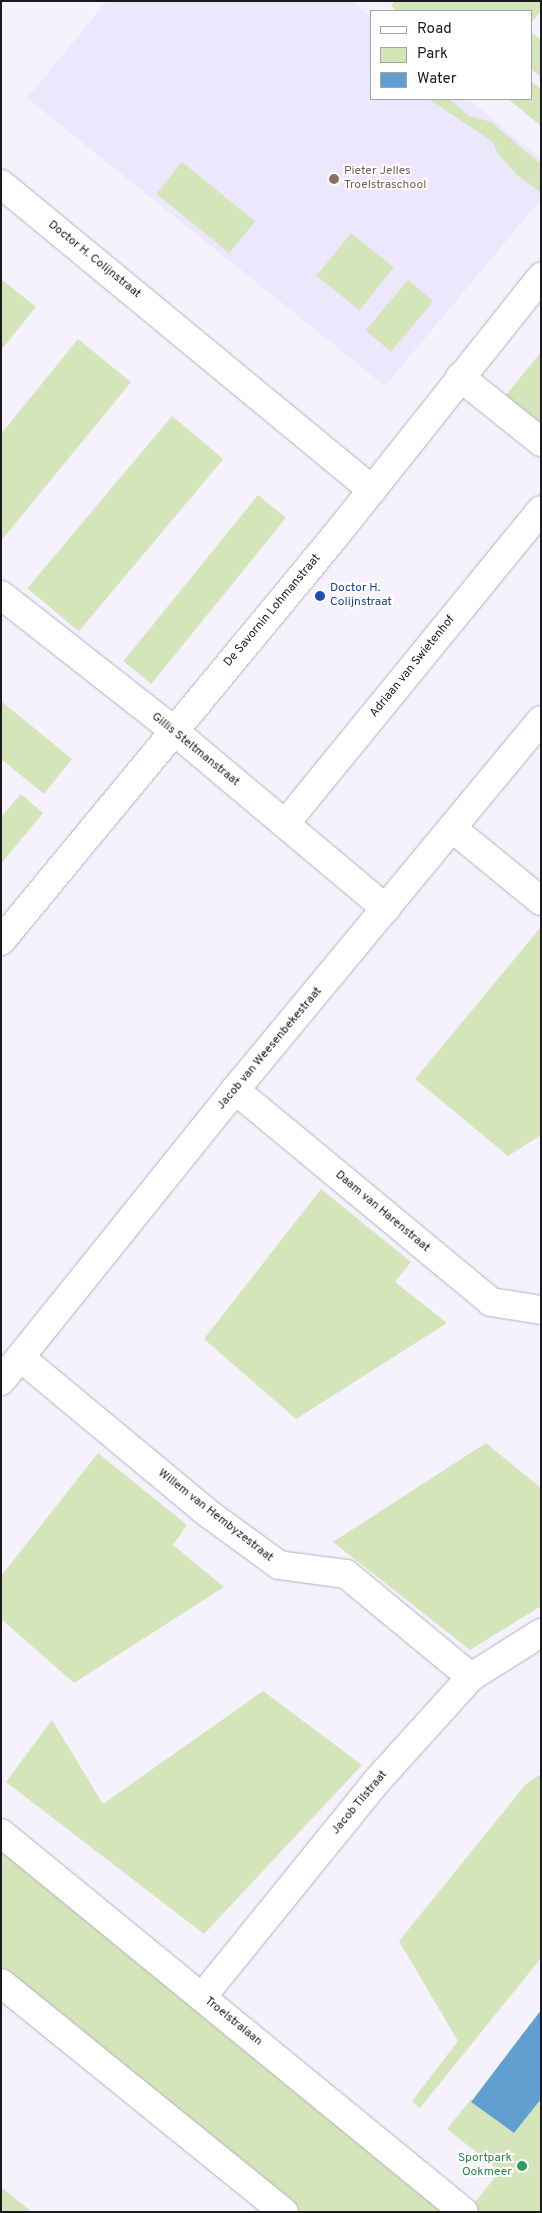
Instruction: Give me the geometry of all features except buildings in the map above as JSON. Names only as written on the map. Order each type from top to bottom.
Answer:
[{"type":"street","name":"Doctor H. Colijnstraat","points":[[1,184],[372,490]]},
{"type":"street","name":"De Savornin Lohmanstraat","points":[[1,941],[372,490],[541,277]]},
{"type":"street","points":[[460,377],[541,442]]},
{"type":"street","name":"Adriaan van Swietenhof","points":[[285,824],[541,510]]},
{"type":"street","name":"Gillis Steltmanstraat","points":[[1,595],[173,730],[386,909]]},
{"type":"street","name":"Jacob van Weesenbekestraat","points":[[1,1381],[235,1090],[453,829],[541,720]]},
{"type":"street","points":[[453,829],[541,901]]},
{"type":"street","name":"Daam van Harenstraat","points":[[235,1090],[491,1302],[541,1310]]},
{"type":"street","name":"Willem van Hembyzestraat","points":[[21,1358],[209,1514],[279,1565],[346,1574],[471,1677]]},
{"type":"street","name":"Jacob Tilstraat","points":[[202,1997],[376,1782],[471,1677],[541,1633]]},
{"type":"street","name":"Troelstralaan","points":[[1,1833],[430,2181],[464,2212]]},
{"type":"street","points":[[1,1983],[284,2212]]},
{"type":"street","points":[[430,2181],[443,2199],[444,2212]]},
{"type":"shaded area","name":"Pieter Jelles Troelstraschool","points":[[107,1],[352,1],[370,16],[370,100],[469,100],[541,159],[541,199],[385,386],[27,98]]},
{"type":"green space","points":[[395,1],[541,1],[541,11],[532,22],[532,10],[396,10],[391,6]]},
{"type":"green space","points":[[532,33],[541,40],[541,77],[532,70]]},
{"type":"green space","points":[[532,82],[541,89],[541,126],[509,100],[532,100]]},
{"type":"green space","points":[[430,100],[450,100],[469,116],[491,122],[541,164],[541,193],[517,175],[496,151],[493,142]]},
{"type":"green space","points":[[182,162],[255,221],[229,253],[156,194]]},
{"type":"green space","points":[[351,233],[394,268],[359,310],[316,276]]},
{"type":"green space","points":[[1,279],[36,307],[1,350]]},
{"type":"green space","points":[[408,280],[433,301],[391,352],[366,331]]},
{"type":"green space","points":[[78,339],[131,382],[1,541],[1,434]]},
{"type":"green space","points":[[541,352],[541,424],[506,395]]},
{"type":"green space","points":[[172,416],[223,459],[79,631],[27,588]]},
{"type":"green space","points":[[258,495],[286,518],[151,684],[123,661]]},
{"type":"green space","points":[[1,701],[72,759],[44,794],[1,759]]},
{"type":"green space","points":[[21,794],[43,813],[1,864],[1,817]]},
{"type":"green space","points":[[540,928],[541,1135],[508,1156],[415,1079]]},
{"type":"green space","points":[[321,1189],[411,1262],[395,1282],[447,1323],[296,1419],[204,1339]]},
{"type":"green space","points":[[486,1443],[541,1488],[541,1606],[470,1650],[333,1542]]},
{"type":"green space","points":[[98,1453],[187,1525],[173,1545],[224,1587],[74,1683],[1,1619],[1,1576]]},
{"type":"green space","points":[[263,1691],[362,1765],[204,1934],[6,1782],[52,1720],[103,1804]]},
{"type":"green space","points":[[541,1774],[541,1958],[420,2108],[412,2101],[458,2041],[399,1941],[526,1784]]},
{"type":"green space","points":[[1,1844],[450,2212],[301,2212],[1,1968]]},
{"type":"green space","points":[[472,2098],[471,2102],[514,2133],[541,2099],[541,2212],[467,2212],[500,2171],[447,2129]]},
{"type":"green space","points":[[1,2187],[32,2212],[1,2212]]},
{"type":"water","points":[[541,2010],[541,2099],[514,2133],[471,2102]]},
{"type":"place","name":"Pieter Jelles Troelstraschool","points":[[334,179]]},
{"type":"place","name":"Doctor H. Colijnstraat","points":[[320,596]]},
{"type":"place","name":"Sportpark Ookmeer","points":[[522,2166]]}]
